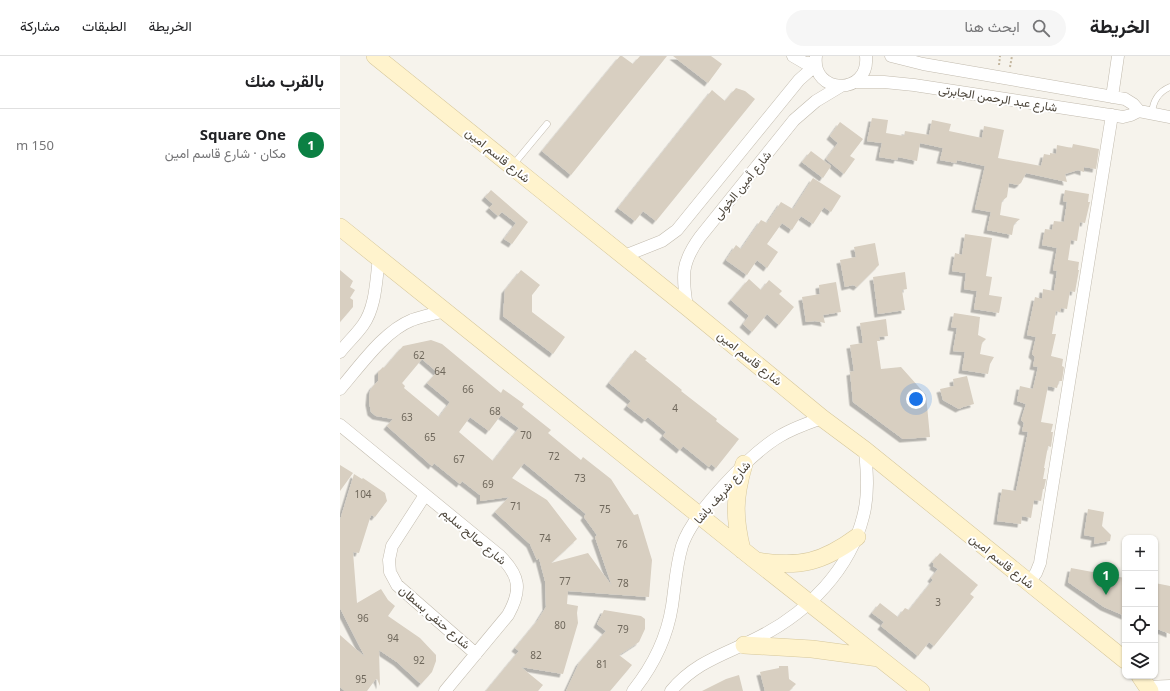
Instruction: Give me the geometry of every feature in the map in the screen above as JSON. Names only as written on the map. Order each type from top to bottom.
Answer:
[{"type":"main road","name":"شارع قاسم امين","points":[[380,58],[822,418],[865,450],[1122,658]]},
{"type":"main road","points":[[340,227],[699,516],[922,691]]},
{"type":"main road","points":[[744,464],[738,485],[736,507],[737,529],[749,555],[776,564],[798,564],[820,559],[840,550],[857,537]]},
{"type":"main road","points":[[744,645],[812,649],[880,658]]},
{"type":"street","points":[[793,56],[805,63],[816,61],[820,76],[829,84],[841,86]]},
{"type":"street","points":[[855,82],[863,73],[866,56]]},
{"type":"street","name":"شارع عبد الرحمن الجابرتى","points":[[891,56],[923,64],[1112,97],[1130,101],[1139,111]]},
{"type":"street","points":[[1112,97],[1118,56]]},
{"type":"street","name":"شارع أمين الخولى","points":[[624,256],[662,241],[676,230],[816,61]]},
{"type":"street","name":"شارع عبد الرحمن الجابرتى","points":[[841,86],[855,82],[884,82],[914,85],[1112,115],[1127,116],[1139,111],[1170,116]]},
{"type":"street","name":"شارع أمين الخولى","points":[[687,307],[684,285],[684,268],[690,252],[700,237],[794,120],[816,101],[841,86]]},
{"type":"street","points":[[1029,582],[1036,573],[1040,563],[1112,115]]},
{"type":"street","points":[[340,352],[363,324],[369,311],[375,292],[379,258]]},
{"type":"street","points":[[340,389],[386,336],[413,320],[445,311]]},
{"type":"street","name":"شارع شريف باشا","points":[[633,691],[643,679],[656,658],[665,636],[672,608],[682,545],[699,516],[744,464],[761,449],[780,436],[801,425],[822,418]]},
{"type":"street","name":"شارع صالح سليم","points":[[340,425],[500,556],[515,574],[517,588],[514,603],[508,615],[445,691]]},
{"type":"street","points":[[671,691],[688,673],[706,662],[723,653],[744,645],[778,626],[810,603],[827,584],[843,562],[857,537],[864,516],[867,494],[865,450]]},
{"type":"street","name":"شارع حنفى بسطان","points":[[425,495],[392,546],[389,560],[390,572],[397,585],[476,654]]},
{"type":"street","points":[[1146,685],[1170,686]]},
{"type":"lane","points":[[1152,113],[1153,105],[1158,95],[1170,87]]},
{"type":"lane","points":[[512,166],[547,124]]},
{"type":"path","points":[[999,61],[1000,56]]},
{"type":"building","points":[[620,56],[633,64],[640,56],[667,56],[571,175],[542,151]]},
{"type":"building","points":[[673,56],[711,56],[722,64],[708,83]]},
{"type":"building","points":[[736,88],[745,91],[755,99],[656,221],[643,211],[635,221],[618,208],[712,90],[725,101]]},
{"type":"building","points":[[872,118],[888,120],[886,133],[904,136],[905,131],[929,135],[932,120],[951,124],[949,131],[982,138],[984,126],[1004,130],[998,158],[1041,166],[1044,154],[1056,154],[1057,145],[1072,148],[1073,144],[1099,149],[1096,169],[1084,167],[1084,172],[1078,170],[1065,174],[1067,182],[1026,173],[1021,183],[1018,185],[1009,183],[1007,197],[1002,201],[1000,215],[1020,219],[1014,224],[1012,235],[987,230],[991,212],[975,209],[985,166],[957,160],[956,163],[940,160],[943,148],[920,143],[917,161],[898,157],[897,160],[879,157],[882,143],[867,141]]},
{"type":"building","points":[[840,122],[863,139],[850,156],[855,159],[844,174],[826,159],[838,143],[830,136]]},
{"type":"building","points":[[811,151],[831,166],[823,178],[802,162]]},
{"type":"building","points":[[813,178],[841,196],[831,212],[824,207],[813,224],[801,216],[792,230],[782,223],[767,244],[778,252],[767,268],[757,260],[747,275],[726,260],[736,245],[741,249],[761,220],[767,223],[781,202],[793,209]]},
{"type":"building","points":[[491,190],[528,222],[512,244],[504,239],[516,223],[502,212],[498,216],[489,208],[493,204],[485,197]]},
{"type":"building","points":[[1065,190],[1089,194],[1088,202],[1090,202],[1085,223],[1080,222],[1077,241],[1071,240],[1068,260],[1079,262],[1075,292],[1070,291],[1067,309],[1061,308],[1060,312],[1056,311],[1052,334],[1056,334],[1051,356],[1063,359],[1062,366],[1064,367],[1062,381],[1059,381],[1057,388],[1048,386],[1041,422],[1053,424],[1051,432],[1053,432],[1051,447],[1048,446],[1044,468],[1043,479],[1046,479],[1044,489],[1041,501],[1034,500],[1031,518],[1022,516],[1021,524],[997,521],[1002,489],[1016,491],[1028,432],[1022,431],[1024,423],[1021,420],[1026,404],[1017,401],[1020,386],[1033,389],[1038,367],[1033,366],[1035,357],[1032,354],[1036,337],[1027,335],[1035,297],[1042,299],[1043,289],[1054,291],[1057,271],[1053,270],[1057,248],[1042,245],[1045,229],[1052,230],[1054,221],[1064,222],[1067,202],[1063,201]]},
{"type":"building","points":[[965,234],[992,238],[986,276],[992,277],[989,295],[1002,297],[999,313],[974,309],[977,291],[964,289],[966,273],[952,271],[955,253],[962,255]]},
{"type":"building","points":[[875,243],[879,265],[857,287],[853,285],[845,287],[840,260],[856,257],[854,247]]},
{"type":"building","points":[[340,270],[353,281],[350,287],[355,290],[350,298],[353,300],[353,307],[340,322]]},
{"type":"building","points":[[521,270],[540,285],[532,295],[532,312],[565,337],[553,354],[503,316],[505,290]]},
{"type":"building","points":[[905,272],[907,289],[902,290],[905,310],[878,314],[873,277]]},
{"type":"building","points":[[749,279],[761,290],[769,280],[782,291],[779,294],[794,307],[779,325],[767,314],[752,332],[743,324],[749,316],[731,300]]},
{"type":"building","points":[[836,282],[841,312],[823,315],[825,323],[815,321],[806,322],[802,297],[820,294],[819,285]]},
{"type":"building","points":[[954,313],[980,317],[978,335],[986,339],[982,343],[980,354],[994,357],[990,364],[988,374],[962,370],[965,352],[953,351],[957,328],[951,327]]},
{"type":"building","points":[[886,319],[888,336],[879,337],[880,341],[877,341],[881,369],[901,367],[926,395],[930,437],[903,439],[853,402],[850,372],[854,371],[850,345],[863,343],[860,323]]},
{"type":"building","points":[[431,340],[442,344],[501,393],[503,389],[524,404],[522,407],[551,430],[548,433],[581,460],[583,457],[611,479],[634,515],[638,514],[652,560],[649,597],[568,591],[567,604],[578,606],[578,623],[563,674],[521,667],[543,685],[538,691],[486,691],[519,651],[515,648],[538,620],[546,607],[545,581],[539,558],[537,560],[530,544],[495,512],[509,497],[480,501],[480,495],[462,481],[460,484],[434,463],[432,466],[387,426],[393,419],[376,416],[371,412],[369,402],[370,391],[378,381],[378,372],[383,367],[384,368],[403,346]],"holes":[[[422,359],[437,372],[427,383],[450,402],[439,417],[404,388],[405,386],[402,383]],[[501,415],[519,428],[493,461],[459,432],[470,417],[489,431]],[[524,463],[586,514],[584,517],[597,535],[595,537],[612,586],[588,553],[551,563],[577,539],[547,500],[512,478]]]},
{"type":"building","points":[[635,350],[682,390],[681,391],[717,419],[716,421],[739,439],[716,468],[711,464],[709,467],[683,446],[680,450],[663,436],[666,432],[648,417],[645,420],[627,406],[631,401],[609,383]]},
{"type":"building","points":[[967,376],[974,404],[959,409],[943,400],[940,389],[954,386],[953,379]]},
{"type":"building","points":[[340,465],[353,473],[340,491]]},
{"type":"building","points":[[354,474],[362,479],[363,478],[385,493],[387,501],[375,517],[371,515],[359,553],[353,552],[357,603],[381,589],[388,600],[395,606],[388,616],[420,638],[436,655],[436,661],[432,672],[421,684],[397,662],[379,650],[380,686],[377,679],[367,691],[345,691],[340,687],[340,635],[365,657],[340,608],[340,520]]},
{"type":"building","points":[[1088,509],[1104,512],[1102,526],[1111,535],[1110,541],[1094,544],[1095,537],[1084,535]]},
{"type":"building","points":[[940,553],[978,585],[970,594],[974,597],[934,646],[929,642],[918,656],[881,626],[884,622],[872,613],[880,603],[898,617],[905,608],[909,610],[933,580],[931,578],[938,569],[933,566],[934,564],[932,562]]},
{"type":"building","points":[[1071,568],[1122,577],[1122,615],[1104,607],[1068,582]]},
{"type":"building","points":[[1158,584],[1170,586],[1170,634],[1158,629]]},
{"type":"building","points":[[604,610],[641,616],[645,619],[645,629],[639,642],[619,655],[632,665],[610,691],[566,691],[579,663],[606,631],[597,624]]},
{"type":"building","points":[[779,666],[788,666],[789,679],[796,684],[789,691],[765,691],[760,672],[779,668]]},
{"type":"building","points":[[739,675],[743,691],[702,691],[726,679]]},
{"type":"place","name":"Square One","points":[[1106,595]]}]
